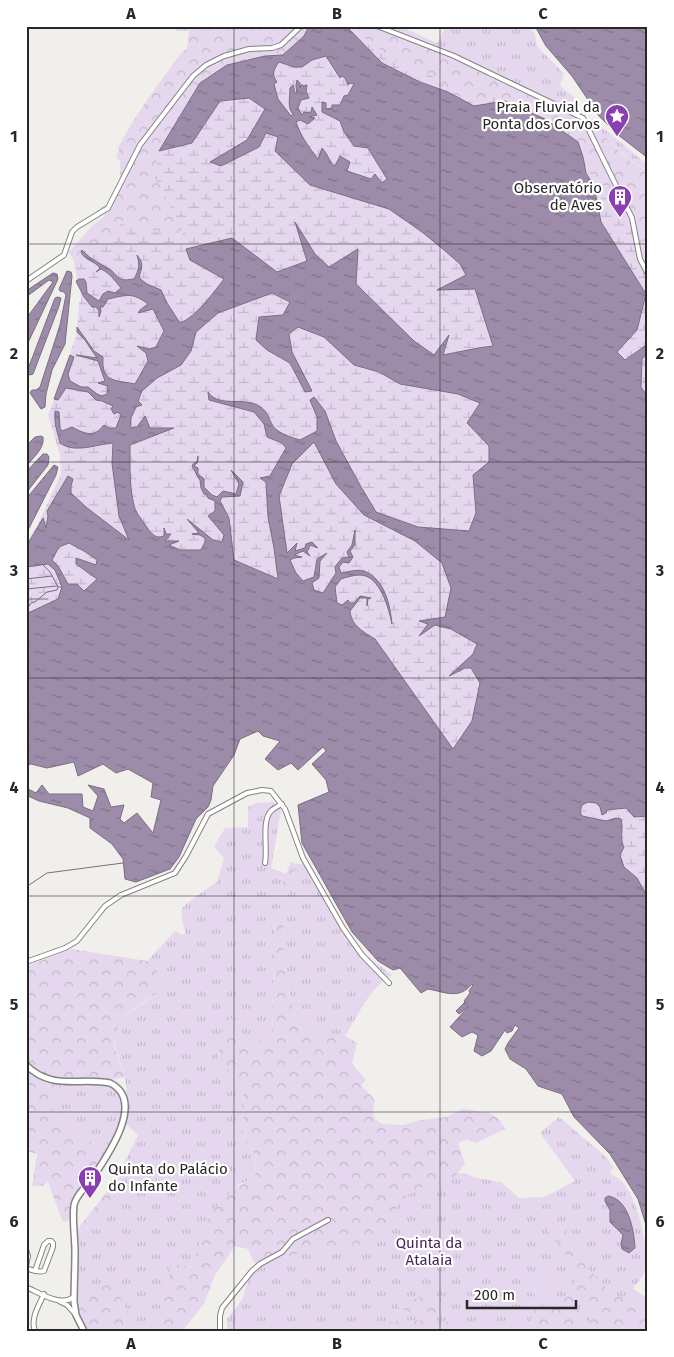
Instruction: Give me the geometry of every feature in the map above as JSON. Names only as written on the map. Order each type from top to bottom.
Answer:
[{"type":"main road","points":[[26,1065],[41,1077],[51,1081],[102,1081],[116,1086],[121,1091],[125,1101],[126,1113],[106,1158],[75,1204],[74,1297],[76,1315],[84,1331]]},
{"type":"street","points":[[26,281],[64,255],[72,232],[77,227],[108,208],[140,145],[179,92],[200,69],[224,56],[240,51],[277,47],[285,42],[301,26]]},
{"type":"street","points":[[377,26],[454,56],[583,118],[632,218],[640,258],[648,274]]},
{"type":"street","points":[[26,962],[65,948],[76,941],[105,906],[121,896],[175,873],[208,814],[247,793],[262,790],[271,791],[282,804],[303,858],[342,928],[362,955],[389,983]]},
{"type":"street","points":[[265,863],[268,816],[271,810],[282,804]]},
{"type":"street","points":[[220,1331],[222,1308],[252,1271],[260,1264],[282,1252],[293,1238],[328,1220]]},
{"type":"street","points":[[26,1250],[28,1256],[26,1267],[35,1271],[44,1271],[53,1243],[48,1241],[44,1245],[35,1271]]},
{"type":"street","points":[[26,1287],[67,1305],[76,1315]]},
{"type":"street","points":[[35,1331],[33,1326],[34,1319],[44,1294]]},
{"type":"street","points":[[59,1301],[74,1297]]},
{"type":"green space","points":[[176,26],[310,26],[300,40],[283,55],[265,56],[227,65],[200,83],[159,151],[154,177],[160,185],[183,232],[176,238],[162,235],[91,254],[81,252],[74,261],[69,252],[92,226],[105,216],[99,208],[107,205],[120,179],[120,161],[116,158],[118,148],[156,88],[181,53],[187,49],[189,31],[177,31]]},
{"type":"green space","points":[[309,26],[353,26],[355,32],[399,63],[440,79],[446,89],[460,98],[477,104],[494,96],[514,101],[566,127],[578,142],[584,162],[591,175],[602,186],[606,199],[632,228],[639,264],[648,279],[648,1037],[486,774],[116,533],[26,549],[26,543],[37,526],[61,474],[60,455],[48,415],[77,332],[81,297],[80,290],[76,284],[74,261],[83,249],[91,253],[124,221],[176,238],[183,233],[160,185],[154,177],[159,151],[200,83],[227,65],[265,56],[283,55],[301,39]]},
{"type":"green space","points":[[353,26],[400,26],[399,31],[574,111],[573,115],[582,121],[587,129],[600,134],[630,161],[648,171],[648,279],[639,264],[632,228],[606,199],[602,186],[591,175],[566,127],[553,122],[541,114],[494,96],[477,104],[460,98],[446,89],[440,79],[399,63],[355,32]]},
{"type":"green space","points":[[400,26],[437,43],[446,26],[530,26],[535,35],[537,46],[564,74],[560,86],[574,97],[577,109],[574,111],[399,31]]},
{"type":"green space","points":[[592,119],[648,165],[648,171],[629,160],[609,140],[595,130]]},
{"type":"green space","points":[[59,541],[134,556],[26,640],[26,556]]},
{"type":"green space","points":[[273,802],[281,810],[271,868],[286,874],[274,903],[288,895],[296,864],[309,863],[349,935],[366,955],[392,975],[384,980],[371,994],[345,1036],[301,1029],[297,1025],[284,968],[283,908],[275,909],[272,1035],[267,1039],[242,1045],[225,1066],[243,1085],[243,1136],[256,1156],[255,1177],[238,1185],[200,1244],[190,1267],[172,1265],[158,1319],[158,1331],[132,1331],[136,1327],[76,1293],[76,1224],[81,1232],[86,1230],[120,1188],[119,1174],[138,1135],[126,1124],[126,1084],[115,1045],[115,1032],[117,1026],[125,1017],[162,990],[156,967],[147,961],[175,931],[182,935],[186,933],[182,909],[192,899],[217,882],[224,858],[214,847],[225,828],[248,827],[248,807],[256,803]]},
{"type":"green space","points":[[291,862],[296,864],[288,895],[279,903],[274,903]]},
{"type":"green space","points":[[283,908],[284,968],[297,1025],[301,1029],[345,1036],[357,1043],[352,1064],[366,1080],[361,1085],[375,1100],[373,1111],[375,1119],[382,1124],[403,1125],[421,1120],[446,1117],[463,1109],[490,1113],[500,1120],[505,1129],[476,1143],[468,1139],[458,1143],[465,1164],[452,1179],[428,1185],[400,1201],[384,1232],[377,1240],[363,1245],[298,1253],[269,1270],[253,1261],[248,1249],[235,1246],[215,1275],[204,1304],[182,1331],[158,1331],[158,1319],[172,1264],[190,1267],[200,1244],[197,1237],[208,1218],[236,1188],[255,1177],[256,1156],[243,1136],[243,1085],[218,1058],[224,1019],[237,1018],[243,1045],[266,1039],[272,1035],[275,909]]},
{"type":"green space","points":[[72,949],[147,961],[156,967],[162,990],[131,1011],[119,1025],[115,1034],[114,1043],[117,1056],[125,1077],[86,1082],[66,1081],[42,1074],[26,1061],[26,968]]},
{"type":"green space","points":[[26,1068],[45,1082],[68,1085],[65,1094],[50,1100],[55,1116],[105,1152],[70,1202],[70,1220],[63,1222],[48,1182],[42,1186],[32,1186],[37,1154],[26,1151]]},
{"type":"green space","points":[[68,1085],[103,1085],[117,1091],[122,1098],[122,1116],[105,1152],[55,1116],[50,1100],[65,1094]]},
{"type":"green space","name":"Quinta da Atalaia","points":[[559,1117],[605,1156],[614,1168],[610,1171],[611,1175],[620,1179],[628,1189],[634,1202],[640,1218],[646,1263],[643,1275],[633,1289],[646,1297],[648,1295],[648,1331],[227,1331],[227,1319],[242,1300],[250,1276],[261,1265],[446,1174],[465,1173],[476,1178],[501,1182],[519,1198],[544,1197],[575,1181],[540,1133]]},
{"type":"green space","points":[[119,1177],[120,1188],[86,1230],[81,1232],[79,1227]]},
{"type":"green space","points":[[555,1221],[560,1223],[565,1229],[579,1250],[588,1269],[603,1283],[611,1295],[616,1297],[634,1297],[639,1300],[648,1314],[648,1331],[594,1331],[590,1325],[587,1305],[578,1294],[566,1255],[547,1230],[548,1225]]},
{"type":"green space","points":[[544,1271],[555,1278],[541,1299],[530,1292]]},
{"type":"green space","points":[[112,1281],[136,1327],[132,1331],[87,1331],[80,1320],[76,1293]]},
{"type":"green space","points":[[570,1295],[583,1315],[573,1331],[532,1331],[533,1310]]},
{"type":"green space","points":[[425,1296],[440,1296],[444,1314],[439,1316],[410,1313],[408,1310],[400,1309],[397,1305]]},
{"type":"green space","points":[[404,1320],[451,1322],[454,1326],[443,1331],[345,1331]]},
{"type":"water","points":[[309,26],[346,26],[382,63],[420,82],[448,92],[474,106],[505,101],[545,119],[578,142],[586,173],[594,186],[601,222],[646,294],[637,330],[617,352],[625,360],[648,344],[648,353],[642,359],[641,387],[648,397],[648,816],[634,817],[626,808],[607,810],[602,815],[600,807],[596,803],[588,802],[582,805],[580,811],[582,816],[606,821],[616,818],[621,819],[624,847],[620,855],[624,867],[637,878],[648,898],[648,1226],[646,1225],[638,1199],[610,1154],[574,1117],[562,1094],[538,1086],[526,1069],[510,1059],[505,1049],[519,1028],[515,1025],[512,1031],[507,1033],[505,1030],[491,1051],[482,1056],[474,1051],[478,1035],[472,1032],[462,1037],[450,1027],[469,1006],[459,1014],[456,1011],[465,1002],[472,984],[462,992],[452,994],[428,989],[421,993],[400,968],[393,970],[378,961],[352,932],[302,843],[298,805],[329,792],[326,780],[312,764],[326,751],[323,747],[298,770],[291,763],[278,770],[265,759],[280,741],[263,736],[258,731],[240,739],[234,755],[213,786],[208,807],[196,819],[179,857],[170,869],[136,882],[125,879],[123,859],[112,844],[90,828],[90,818],[68,808],[39,801],[26,795],[26,788],[36,793],[42,785],[49,794],[82,794],[83,807],[93,811],[98,796],[88,785],[104,789],[111,807],[124,805],[120,819],[124,823],[137,813],[153,833],[161,800],[151,797],[153,783],[128,769],[116,773],[103,764],[78,776],[74,762],[47,768],[31,764],[26,765],[26,614],[58,599],[62,587],[55,570],[48,564],[26,567],[26,547],[43,518],[46,528],[47,511],[68,476],[73,479],[71,493],[129,540],[119,516],[112,463],[113,443],[86,448],[66,446],[60,443],[55,420],[55,411],[59,412],[60,428],[62,431],[72,427],[93,433],[97,432],[104,425],[109,428],[116,428],[121,415],[118,412],[114,414],[111,409],[113,406],[96,400],[88,392],[66,388],[58,400],[54,399],[70,355],[74,357],[68,374],[70,381],[81,387],[88,387],[102,396],[107,394],[108,386],[98,383],[105,381],[98,361],[76,355],[97,358],[77,332],[77,327],[94,351],[103,357],[104,372],[107,376],[116,381],[135,384],[148,361],[146,353],[137,346],[149,349],[156,347],[164,331],[153,309],[138,313],[148,304],[133,296],[108,299],[103,307],[100,307],[99,317],[99,311],[96,307],[92,307],[84,297],[76,281],[84,279],[87,293],[99,301],[103,294],[108,291],[115,293],[121,288],[112,277],[101,269],[96,272],[100,268],[82,255],[82,250],[124,280],[134,279],[136,276],[139,265],[137,255],[142,264],[139,278],[161,290],[180,323],[198,310],[224,279],[190,260],[186,249],[232,238],[277,272],[307,261],[295,222],[315,254],[329,267],[358,249],[356,284],[414,341],[434,355],[449,335],[443,355],[493,346],[475,289],[437,290],[466,275],[460,264],[422,232],[389,209],[310,185],[275,151],[278,137],[266,133],[259,147],[221,166],[210,162],[247,140],[265,109],[249,98],[220,101],[192,143],[159,151],[200,83],[227,65],[265,56],[283,55],[304,36]],"holes":[[[326,56],[340,78],[342,76],[345,78],[348,85],[350,83],[354,84],[348,95],[344,96],[340,105],[332,105],[332,108],[326,109],[326,103],[322,102],[322,112],[340,121],[344,132],[354,146],[368,148],[387,179],[382,183],[375,174],[371,179],[347,171],[350,162],[340,156],[335,166],[322,148],[318,159],[303,137],[296,122],[300,120],[308,124],[315,118],[309,117],[317,115],[312,107],[311,113],[304,112],[302,115],[298,108],[301,100],[309,98],[306,91],[307,85],[304,87],[301,85],[300,88],[300,83],[297,80],[297,94],[293,85],[290,88],[289,105],[293,114],[291,116],[278,99],[274,84],[277,82],[274,74],[279,62],[294,67],[302,67],[312,60]],[[272,293],[290,302],[283,315],[259,317],[256,340],[267,350],[290,363],[305,392],[312,391],[292,352],[289,334],[298,327],[324,337],[354,365],[379,372],[400,384],[458,394],[480,403],[467,423],[489,446],[489,462],[473,475],[476,513],[469,531],[418,527],[376,512],[336,441],[325,411],[314,397],[310,400],[317,417],[317,431],[300,440],[278,431],[266,412],[258,406],[246,402],[222,401],[208,392],[209,400],[254,412],[264,424],[267,437],[282,443],[286,448],[270,476],[260,478],[266,482],[268,517],[278,579],[234,560],[229,518],[220,501],[222,497],[240,496],[243,482],[231,470],[239,484],[236,494],[223,491],[217,497],[212,495],[204,487],[204,479],[198,474],[198,468],[194,466],[198,462],[198,456],[197,462],[192,467],[200,480],[204,494],[215,501],[215,511],[208,516],[224,535],[222,542],[213,540],[187,519],[199,533],[192,534],[205,538],[201,550],[180,550],[169,545],[179,541],[165,541],[171,534],[166,534],[164,528],[164,536],[157,537],[153,535],[135,509],[131,485],[130,445],[174,428],[150,428],[145,416],[137,427],[130,428],[131,418],[136,407],[142,405],[138,401],[142,391],[157,378],[181,365],[191,351],[196,332],[218,313]],[[314,442],[336,484],[364,515],[415,541],[442,563],[451,588],[445,617],[419,621],[428,624],[419,636],[435,625],[451,629],[477,644],[473,654],[449,676],[465,668],[471,668],[480,683],[472,721],[453,749],[375,639],[355,625],[350,611],[360,598],[367,598],[367,606],[368,599],[371,598],[360,596],[354,603],[350,603],[348,600],[342,605],[337,603],[335,587],[341,579],[358,575],[367,576],[382,594],[389,610],[392,624],[388,601],[382,586],[377,580],[362,570],[341,573],[339,567],[343,562],[349,563],[353,557],[350,551],[355,545],[355,530],[352,545],[347,552],[349,557],[342,558],[335,567],[336,573],[323,593],[314,590],[312,583],[319,578],[320,561],[327,553],[317,559],[314,577],[303,581],[296,573],[290,560],[302,557],[294,555],[303,551],[310,556],[307,552],[310,545],[318,548],[312,542],[306,544],[305,548],[295,551],[297,543],[287,553],[279,496],[292,464]],[[69,543],[97,560],[96,565],[76,558],[76,564],[97,579],[84,591],[77,584],[68,584],[58,566],[52,560],[59,547]]]},
{"type":"water","points":[[535,26],[648,26],[648,158],[617,134],[599,116],[572,76],[546,46]]},
{"type":"water","points":[[67,271],[71,272],[72,276],[65,344],[52,370],[45,407],[41,409],[30,393],[32,390],[40,387],[60,325],[66,295],[59,289]]},
{"type":"water","points":[[53,273],[57,274],[58,279],[26,347],[26,319],[53,282],[49,280],[26,297],[26,291]]},
{"type":"water","points":[[55,298],[61,298],[59,306],[33,374],[30,375],[26,372],[26,369],[28,369]]},
{"type":"water","points":[[41,436],[43,441],[40,449],[26,466],[26,446],[35,437]]},
{"type":"water","points":[[43,454],[47,454],[49,457],[48,465],[26,493],[26,472]]},
{"type":"water","points":[[54,465],[58,467],[56,475],[26,534],[26,499]]},
{"type":"water","points":[[608,1196],[615,1198],[626,1209],[632,1225],[635,1248],[629,1253],[622,1249],[623,1235],[610,1222],[610,1210],[605,1201],[605,1198]]},
{"type":"waterway","points":[[43,565],[50,572],[58,587],[62,587]]},
{"type":"waterway","points":[[26,569],[28,570],[26,570]]},
{"type":"waterway","points":[[26,579],[52,576]]},
{"type":"waterway","points":[[26,589],[57,586]]},
{"type":"waterway","points":[[28,613],[27,609],[31,603],[47,592],[57,590],[58,587]]},
{"type":"waterway","points":[[26,599],[48,599]]},
{"type":"waterway","points":[[26,887],[47,873],[123,863]]},
{"type":"place","name":"Praia Fluvial da Ponta dos Corvos","points":[[617,137]]},
{"type":"place","name":"Observatório de Aves","points":[[620,218]]},
{"type":"place","name":"Quinta do Palácio do Infante","points":[[90,1199]]}]
